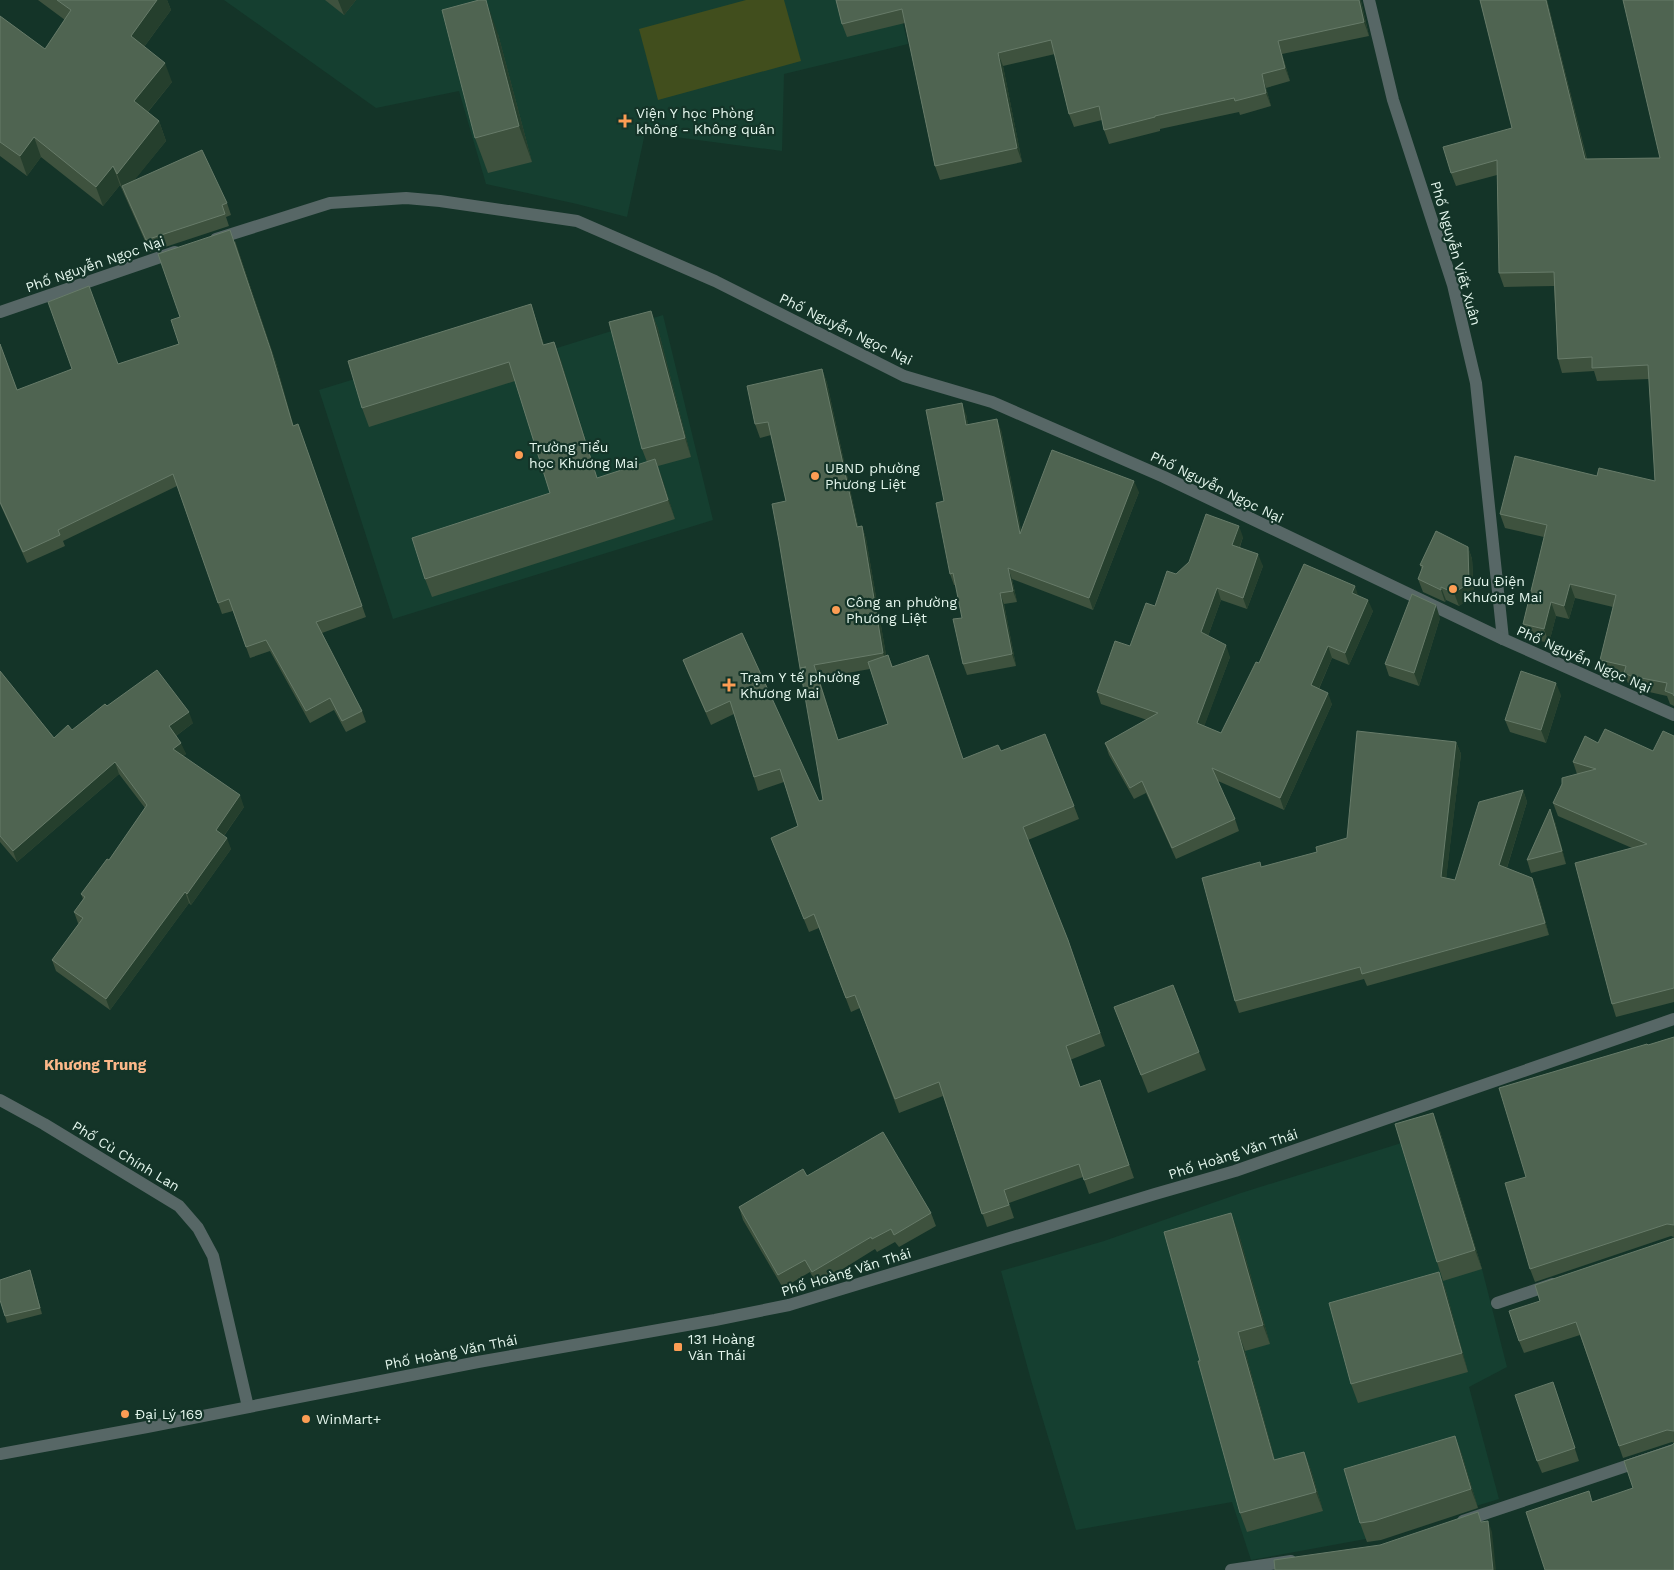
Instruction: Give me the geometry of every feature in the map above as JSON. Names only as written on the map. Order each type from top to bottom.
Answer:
[{"type":"street","name":"Phố Nguyễn Viết Xuân","points":[[1370,0],[1393,100],[1453,285],[1476,383],[1503,639]]},
{"type":"street","name":"Phố Nguyễn Ngọc Nại","points":[[201,244],[330,203],[406,198],[440,201],[577,222],[715,281],[904,376],[992,402],[1164,477],[1503,639],[1674,715]]},
{"type":"street","name":"Phố Nguyễn Ngọc Nại","points":[[0,312],[183,250]]},
{"type":"street","name":"Phố Hoàng Văn Thái","points":[[0,1454],[478,1362],[789,1305],[1235,1171],[1674,1019]]},
{"type":"street","name":"Phố Cù Chính Lan","points":[[0,1100],[52,1128],[179,1206],[198,1228],[214,1256],[248,1407]]},
{"type":"street","points":[[1497,1303],[1562,1281]]},
{"type":"street","points":[[1448,1526],[1674,1450]]},
{"type":"street","points":[[1231,1570],[1307,1559]]},
{"type":"shaded area","name":"Viện Y học Phòng không - Không quân","points":[[224,0],[897,0],[908,44],[784,74],[782,151],[645,133],[627,217],[486,184],[459,91],[376,108]]},
{"type":"shaded area","points":[[746,0],[784,0],[801,61],[658,100],[639,29]]},
{"type":"shaded area","name":"Trường Tiểu học Khương Mai","points":[[663,315],[713,520],[393,619],[319,390],[537,323],[550,364],[561,361],[557,348]]},
{"type":"shaded area","points":[[1440,1131],[1482,1269],[1507,1367],[1469,1387],[1499,1499],[1371,1538],[1251,1560],[1232,1502],[1076,1530],[1031,1380],[1001,1271],[1104,1241],[1241,1193]]},
{"type":"building","points":[[57,0],[157,0],[131,36],[165,63],[134,101],[159,121],[117,174],[113,166],[96,187],[34,137],[20,156],[0,142],[0,16],[45,49],[71,10]]},
{"type":"building","points":[[479,0],[486,0],[519,126],[475,138],[442,10]]},
{"type":"building","points":[[836,0],[1359,0],[1364,22],[1278,41],[1285,68],[1262,74],[1266,93],[1235,101],[1234,98],[1155,116],[1104,130],[1099,106],[1069,114],[1051,40],[998,53],[1017,148],[935,166],[902,9],[842,24]]},
{"type":"building","points":[[1480,0],[1546,0],[1585,159],[1660,158],[1623,0],[1674,0],[1674,696],[1665,691],[1667,683],[1631,676],[1624,673],[1626,666],[1600,660],[1616,595],[1570,584],[1564,606],[1551,602],[1544,629],[1523,624],[1547,525],[1500,514],[1515,456],[1597,476],[1599,468],[1655,481],[1648,365],[1592,368],[1592,357],[1558,359],[1554,272],[1499,273],[1497,160],[1451,173],[1443,147],[1512,128]]},
{"type":"building","points":[[202,150],[227,203],[222,205],[225,214],[146,240],[122,186]]},
{"type":"building","points":[[230,230],[271,351],[293,426],[298,424],[362,606],[316,622],[362,711],[342,721],[330,698],[306,711],[266,640],[246,647],[229,599],[218,603],[173,474],[58,530],[60,535],[23,552],[0,502],[0,344],[17,390],[72,369],[48,302],[89,286],[118,364],[179,344],[171,320],[180,317],[158,254]]},
{"type":"building","points":[[531,304],[543,345],[554,342],[597,478],[655,459],[668,500],[425,579],[412,538],[550,493],[509,362],[362,408],[348,361]]},
{"type":"building","points":[[651,311],[685,438],[642,449],[609,322]]},
{"type":"building","points":[[822,369],[857,527],[862,526],[883,653],[814,665],[838,740],[888,724],[868,662],[888,655],[892,667],[928,655],[963,759],[998,745],[1001,751],[1045,734],[1074,806],[1023,827],[1068,940],[1100,1033],[1066,1046],[1080,1087],[1100,1080],[1129,1165],[1084,1180],[1079,1164],[1004,1190],[1009,1205],[982,1214],[939,1082],[895,1099],[855,995],[846,998],[814,914],[804,919],[771,838],[798,826],[780,769],[754,777],[730,701],[706,712],[683,660],[742,633],[819,801],[823,800],[772,504],[786,501],[768,422],[755,424],[747,386]]},
{"type":"building","points":[[962,403],[966,425],[997,419],[1020,534],[1052,450],[1134,481],[1089,598],[1008,568],[1013,591],[1000,593],[1012,654],[963,664],[953,619],[962,618],[953,573],[950,574],[936,503],[944,501],[926,410]]},
{"type":"building","points":[[1206,514],[1239,526],[1232,545],[1258,554],[1243,598],[1217,588],[1201,632],[1226,645],[1197,723],[1221,733],[1256,662],[1259,663],[1304,564],[1355,586],[1352,593],[1368,600],[1345,653],[1328,646],[1311,685],[1328,693],[1280,798],[1212,768],[1235,819],[1172,848],[1142,781],[1130,788],[1105,743],[1158,713],[1097,692],[1115,641],[1130,646],[1146,603],[1155,606],[1167,571],[1176,574],[1189,562]]},
{"type":"building","points":[[1436,531],[1468,547],[1469,583],[1454,593],[1441,587],[1441,590],[1418,579],[1423,566],[1420,565]]},
{"type":"building","points":[[1412,594],[1436,605],[1414,673],[1385,664]]},
{"type":"building","points":[[157,670],[189,712],[169,726],[181,743],[173,749],[240,795],[216,830],[227,838],[187,894],[185,892],[106,999],[52,960],[83,918],[74,912],[85,897],[81,894],[107,859],[109,860],[147,805],[115,762],[13,851],[0,836],[0,671],[54,738],[68,725],[72,730],[105,704],[107,706]]},
{"type":"building","points":[[1521,671],[1556,683],[1541,730],[1505,720]]},
{"type":"building","points":[[1605,729],[1653,751],[1663,731],[1674,736],[1674,988],[1612,1004],[1575,863],[1647,844],[1553,803],[1562,784],[1562,778],[1596,769],[1573,762],[1585,736],[1598,743]]},
{"type":"building","points":[[1357,731],[1456,742],[1441,877],[1455,880],[1479,802],[1523,790],[1499,865],[1532,878],[1545,923],[1362,974],[1360,967],[1235,1001],[1202,878],[1260,862],[1261,867],[1317,852],[1316,847],[1347,838]]},
{"type":"building","points":[[1550,809],[1562,851],[1527,860]]},
{"type":"building","points":[[1173,985],[1199,1052],[1141,1075],[1114,1007]]},
{"type":"building","points":[[1674,1037],[1674,1225],[1667,1224],[1530,1269],[1505,1183],[1526,1177],[1499,1088]]},
{"type":"building","points":[[1433,1113],[1475,1250],[1437,1262],[1395,1124]]},
{"type":"building","points":[[883,1132],[931,1213],[894,1235],[891,1229],[872,1239],[871,1237],[812,1272],[805,1260],[778,1275],[739,1207],[803,1169],[807,1176]]},
{"type":"building","points":[[1231,1213],[1263,1325],[1238,1332],[1274,1460],[1304,1452],[1316,1492],[1240,1513],[1164,1232]]},
{"type":"building","points":[[1674,1238],[1674,1431],[1667,1430],[1619,1446],[1576,1322],[1519,1341],[1509,1311],[1540,1301],[1535,1285]]},
{"type":"building","points":[[30,1270],[40,1308],[5,1316],[0,1300],[0,1280]]},
{"type":"building","points":[[1439,1272],[1462,1353],[1351,1384],[1329,1303]]},
{"type":"building","points":[[1553,1382],[1575,1448],[1537,1461],[1515,1395]]},
{"type":"building","points":[[1455,1436],[1471,1489],[1374,1521],[1360,1523],[1344,1469]]},
{"type":"building","points":[[1674,1443],[1674,1570],[1545,1570],[1526,1512],[1589,1491],[1592,1502],[1633,1488],[1624,1461]]},
{"type":"building","points":[[1478,1512],[1481,1522],[1488,1521],[1493,1570],[1275,1570],[1274,1560],[1380,1545]]},
{"type":"place","name":"Viện Y học Phòng không - Không quân","points":[[625,121]]},
{"type":"place","name":"Trường Tiểu học Khương Mai","points":[[519,455]]},
{"type":"place","name":"UBND phường Phương Liệt","points":[[815,476]]},
{"type":"place","name":"Bưu Điện Khương Mai","points":[[1453,589]]},
{"type":"place","name":"Công an phường Phương Liệt","points":[[836,610]]},
{"type":"place","name":"Trạm Y tế phường Khương Mai","points":[[729,685]]},
{"type":"place","name":"131 Hoàng Văn Thái","points":[[678,1347]]},
{"type":"place","name":"Đại Lý 169","points":[[125,1414]]},
{"type":"place","name":"WinMart+","points":[[306,1419]]},
{"type":"district","name":"Khương Trung","points":[[95,1065]]}]
